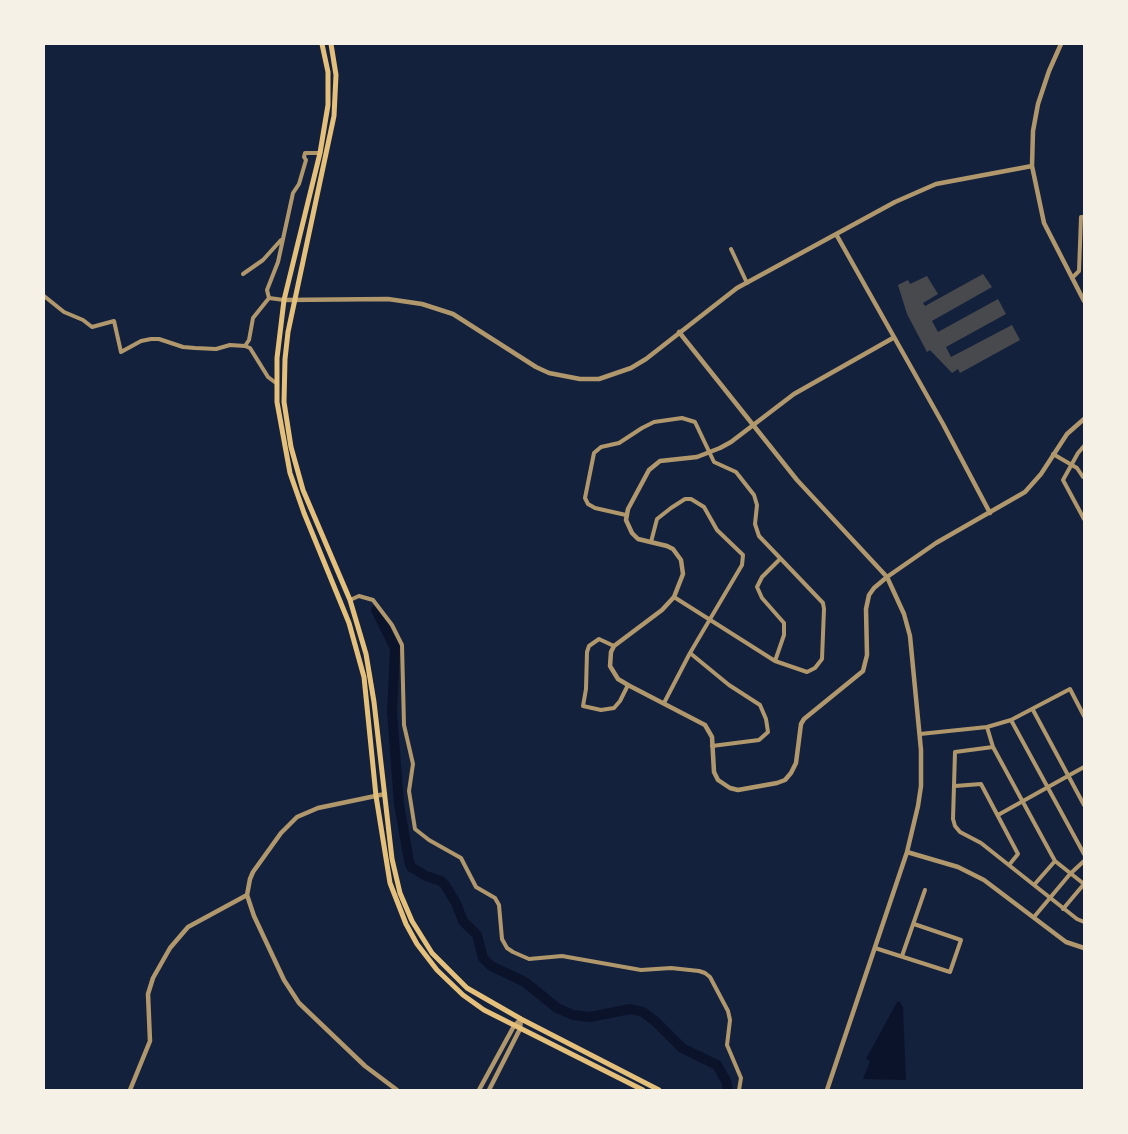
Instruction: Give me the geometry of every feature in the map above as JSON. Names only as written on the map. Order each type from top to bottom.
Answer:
[{"type":"main road","points":[[322,44],[328,72],[326,120],[284,300],[279,331],[276,383],[280,427],[290,472],[304,513],[349,623],[362,667],[368,705],[376,796],[390,883],[406,924],[417,944],[437,970],[463,995],[484,1010],[643,1090]]},
{"type":"main road","points":[[331,44],[336,75],[334,116],[293,300],[288,332],[284,402],[291,447],[306,498],[350,600],[366,654],[392,859],[405,907],[420,936],[447,970],[467,988],[521,1019],[658,1090]]},
{"type":"street","points":[[1061,44],[1048,71],[1038,104],[1033,130],[1032,166],[1044,223],[1084,301]]},
{"type":"street","points":[[269,298],[267,290],[278,262],[293,193],[299,184],[306,160],[305,153],[320,153]]},
{"type":"street","points":[[269,298],[284,300],[388,299],[422,304],[460,318],[536,367],[560,376],[580,379],[611,376],[646,359],[717,302],[747,283],[895,202],[936,184],[1032,166]]},
{"type":"street","points":[[1072,278],[1079,271],[1081,217],[1084,217]]},
{"type":"street","points":[[836,234],[943,424],[990,513]]},
{"type":"street","points":[[243,274],[263,260],[282,239]]},
{"type":"street","points":[[730,249],[747,283]]},
{"type":"street","points":[[44,296],[64,312],[83,320],[92,327],[114,321],[121,352],[141,341],[151,339],[195,348],[216,349],[230,345],[245,346],[250,348],[268,377],[276,383]]},
{"type":"street","points":[[245,346],[249,340],[253,318],[269,298]]},
{"type":"street","points":[[680,333],[818,505],[886,577],[904,614],[910,636],[920,734],[921,786],[914,830],[827,1090]]},
{"type":"street","points":[[893,338],[794,394],[731,442],[697,457],[660,461],[649,470],[626,515],[628,527],[638,538],[673,549],[681,560],[682,574],[674,597],[662,610],[614,646],[610,666],[618,679],[705,725],[712,737],[714,772],[718,780],[730,788],[738,790],[785,780],[796,763],[801,724],[804,718],[863,671],[867,655],[866,609],[869,595],[886,577],[936,543],[1025,492],[1041,474],[1067,434],[1084,419]]},
{"type":"street","points":[[626,515],[595,508],[586,501],[596,450],[619,443],[654,422],[682,418],[695,422],[718,465],[736,472],[754,495],[757,505],[755,524],[757,531],[780,559],[823,603],[823,652],[820,663],[807,672],[775,660],[674,597]]},
{"type":"street","points":[[1084,446],[1063,480],[1083,511],[1084,519]]},
{"type":"street","points":[[1053,454],[1077,468],[1084,476]]},
{"type":"street","points":[[651,542],[657,519],[685,499],[691,499],[704,507],[717,530],[743,555],[742,565],[690,653],[664,703]]},
{"type":"street","points":[[775,660],[784,635],[784,623],[762,598],[757,587],[762,577],[780,559]]},
{"type":"street","points":[[350,600],[359,596],[374,600],[392,625],[402,645],[404,725],[413,764],[409,791],[415,829],[429,840],[461,858],[476,887],[495,898],[500,905],[502,939],[507,948],[529,959],[562,957],[641,970],[670,968],[699,970],[710,976],[728,1011],[730,1020],[727,1045],[741,1078],[740,1090]]},
{"type":"street","points":[[614,646],[599,639],[590,646],[587,652],[583,706],[601,710],[614,708],[628,685]]},
{"type":"street","points":[[690,653],[708,665],[729,685],[760,705],[766,719],[768,732],[759,740],[712,746]]},
{"type":"street","points":[[920,734],[987,728],[1033,710],[1070,690],[1084,716]]},
{"type":"street","points":[[1033,710],[1084,805]]},
{"type":"street","points":[[1011,720],[1084,854]]},
{"type":"street","points":[[987,728],[993,747],[1055,861],[1084,884],[1063,909]]},
{"type":"street","points":[[993,747],[955,752],[953,819],[955,826],[960,832],[981,843],[1063,909],[1084,922]]},
{"type":"street","points":[[998,815],[1084,767]]},
{"type":"street","points":[[955,786],[981,784],[1018,854],[1009,865]]},
{"type":"street","points":[[385,794],[318,808],[297,817],[281,833],[253,872],[247,895],[274,958],[299,1003],[364,1066],[397,1090]]},
{"type":"street","points":[[907,852],[945,862],[969,872],[998,888],[1066,942],[1084,948]]},
{"type":"street","points":[[1034,885],[1055,861]]},
{"type":"street","points":[[1034,917],[1084,861]]},
{"type":"street","points":[[902,956],[925,890]]},
{"type":"street","points":[[130,1090],[150,1041],[148,994],[153,978],[170,948],[188,927],[247,895]]},
{"type":"street","points":[[875,948],[950,972],[961,940],[914,924]]},
{"type":"street","points":[[489,1090],[521,1019]]},
{"type":"street","points":[[479,1090],[517,1027]]},
{"type":"water","points":[[899,1001],[903,1007],[906,1080],[863,1079],[870,1061],[866,1059]]},
{"type":"building","points":[[983,274],[992,287],[932,321],[938,332],[998,299],[1006,314],[946,347],[951,357],[1012,325],[1020,340],[960,373],[958,369],[952,373],[930,350],[927,352],[907,314],[898,285],[908,280],[910,284],[927,276],[938,294],[923,303],[925,306]]},
{"type":"waterway","points":[[376,610],[395,648],[392,712],[399,804],[411,867],[445,885],[463,921],[477,935],[483,958],[491,966],[525,982],[557,1008],[573,1015],[590,1017],[630,1009],[643,1012],[682,1048],[717,1065],[728,1090]]}]
